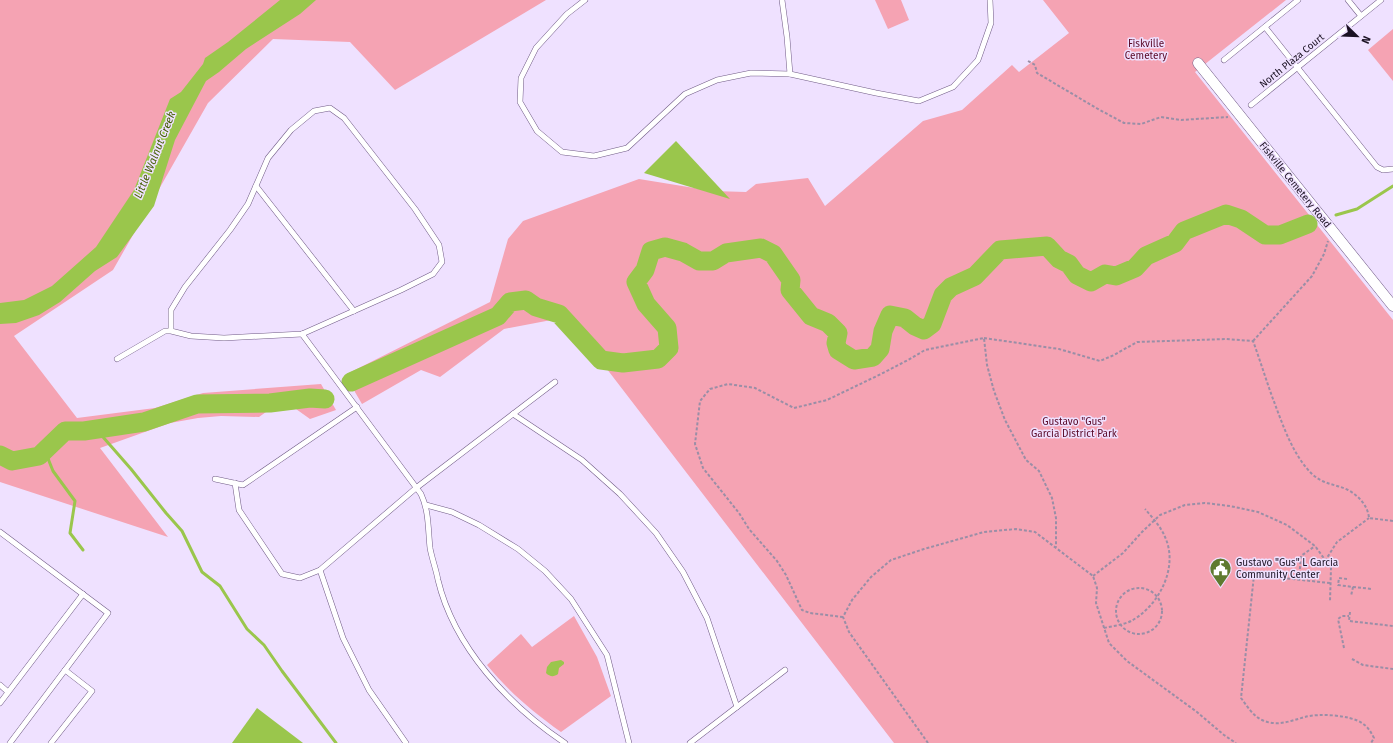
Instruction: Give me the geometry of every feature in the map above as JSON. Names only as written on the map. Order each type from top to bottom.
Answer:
[{"type":"street","name":"Fiskville Cemetery Road","points":[[1198,63],[1393,306]]},
{"type":"lane","points":[[585,0],[567,14],[536,48],[520,78],[520,102],[537,132],[562,152],[594,156],[627,148],[685,94],[717,80],[751,73],[790,74],[876,94],[919,100],[953,86],[978,60],[991,23],[990,0]]},
{"type":"lane","points":[[782,0],[790,74]]},
{"type":"lane","points":[[1224,60],[1298,0]]},
{"type":"lane","points":[[1348,0],[1361,16]]},
{"type":"lane","name":"North Plaza Court","points":[[1251,105],[1380,0]]},
{"type":"lane","points":[[1265,27],[1377,167],[1383,170],[1393,169]]},
{"type":"lane","points":[[117,358],[165,331],[191,336],[224,338],[302,334],[433,274],[442,262],[439,245],[415,209],[344,118],[330,108],[314,111],[292,130],[268,158],[248,204],[230,230],[185,287],[171,310],[171,331]]},
{"type":"lane","points":[[256,186],[354,311]]},
{"type":"lane","points":[[302,334],[416,488],[426,505],[431,549],[441,591],[450,616],[467,645],[491,679],[511,700],[547,731],[565,743]]},
{"type":"lane","points":[[235,483],[239,510],[282,574],[300,578],[320,570],[416,488],[555,382]]},
{"type":"lane","points":[[215,479],[243,485],[357,407]]},
{"type":"lane","points":[[513,414],[582,460],[620,494],[656,533],[683,572],[707,618],[737,707]]},
{"type":"lane","points":[[426,505],[452,512],[518,549],[545,571],[571,599],[607,655],[629,743]]},
{"type":"lane","points":[[0,532],[108,613],[10,743]]},
{"type":"lane","points":[[320,570],[343,638],[369,690],[406,743]]},
{"type":"lane","points":[[0,703],[83,594]]},
{"type":"lane","points":[[51,743],[92,691],[65,670]]},
{"type":"lane","points":[[690,743],[785,670]]},
{"type":"lane","points":[[0,685],[8,692]]},
{"type":"path","points":[[1028,61],[1035,65],[1037,72],[1124,123],[1141,124],[1161,117],[1193,120],[1239,115]]},
{"type":"path","points":[[1253,341],[1312,276],[1324,254],[1332,230]]},
{"type":"path","points":[[843,617],[810,613],[802,610],[786,575],[777,561],[749,529],[739,513],[703,468],[695,444],[700,401],[710,389],[728,384],[755,388],[794,408],[827,400],[881,374],[925,350],[984,338],[1059,348],[1100,361],[1137,342],[1226,339],[1253,341]]},
{"type":"path","points":[[984,338],[987,365],[994,391],[1005,420],[1026,460],[1039,471],[1052,498],[1056,518],[1056,547]]},
{"type":"path","points":[[1253,341],[1286,434],[1303,463],[1313,475],[1324,483],[1348,490],[1361,500],[1368,510],[1369,518]]},
{"type":"path","points":[[1093,576],[1123,553],[1160,515],[1185,505],[1204,503],[1230,506],[1258,512],[1287,525],[1315,546],[1331,568],[1330,601]]},
{"type":"path","points":[[1104,628],[1130,621],[1146,611],[1163,586],[1168,571],[1170,555],[1165,537],[1155,520],[1145,509]]},
{"type":"path","points":[[1325,561],[1337,542],[1369,518],[1393,521]]},
{"type":"path","points":[[928,743],[849,632],[843,617],[852,600],[871,577],[891,560],[924,548],[984,532],[1016,528],[1035,532],[1093,576],[1097,588],[1096,603],[1109,643],[1127,660],[1197,712],[1224,736],[1236,743]]},
{"type":"path","points":[[1299,580],[1301,556],[1315,546]]},
{"type":"path","points":[[1330,583],[1254,575],[1241,698],[1250,710],[1262,720],[1276,724],[1312,716],[1336,716],[1356,720],[1370,730],[1374,738],[1371,743]]},
{"type":"path","points":[[1347,579],[1339,578],[1338,585],[1372,589]]},
{"type":"path","points":[[1351,596],[1353,587]]},
{"type":"path","points":[[1138,588],[1146,589],[1153,592],[1157,596],[1161,604],[1162,612],[1158,626],[1152,631],[1146,634],[1138,635],[1125,630],[1120,624],[1116,616],[1116,608],[1118,600],[1123,594],[1130,589],[1138,588]]},
{"type":"path","points":[[1350,612],[1349,621],[1393,626]]},
{"type":"path","points":[[1344,648],[1338,619],[1342,616],[1349,616]]},
{"type":"path","points":[[1352,659],[1363,665],[1393,669]]},
{"type":"green space","points":[[0,0],[546,0],[395,90],[350,42],[273,39],[208,103],[113,270],[14,336],[77,418],[155,408],[203,393],[321,384],[336,410],[310,419],[296,409],[266,412],[259,417],[221,416],[198,418],[170,423],[100,448],[168,537],[0,482]]},
{"type":"green space","points":[[875,0],[901,0],[909,20],[888,29]]},
{"type":"green space","name":"Gustavo \"Gus\" Garcia District Park","points":[[1043,0],[1286,0],[1195,72],[1393,320],[1393,743],[894,743],[567,317],[504,329],[440,377],[421,370],[362,404],[345,375],[490,302],[508,239],[523,221],[639,179],[713,191],[746,192],[756,184],[808,178],[825,206],[923,121],[962,110],[1012,65],[1019,72],[1069,33]]},
{"type":"green space","points":[[1393,29],[1393,81],[1368,50]]},
{"type":"green space","points":[[574,616],[597,657],[611,696],[561,732],[540,717],[522,701],[487,665],[521,634],[532,647]]},
{"type":"water","name":"Little Walnut Creek","points":[[280,0],[316,0],[300,14],[246,49],[206,81],[175,140],[154,206],[117,257],[95,271],[60,302],[39,315],[16,323],[0,324],[0,303],[24,300],[52,286],[96,247],[134,190],[170,99],[181,92],[203,64],[205,58],[228,42]]},
{"type":"water","points":[[676,141],[730,199],[644,173]]},
{"type":"water","points":[[561,660],[564,664],[559,668],[558,674],[552,676],[546,673],[547,667],[551,662]]},
{"type":"water","points":[[257,708],[303,743],[232,743]]},
{"type":"waterway","points":[[1336,215],[1357,209],[1393,186]]},
{"type":"waterway","points":[[351,382],[498,316],[510,302],[526,300],[536,307],[559,314],[601,360],[623,363],[658,359],[669,348],[667,328],[646,304],[636,282],[645,270],[651,251],[665,247],[683,252],[699,261],[713,261],[726,253],[761,248],[773,254],[791,280],[790,290],[811,316],[828,323],[838,333],[836,343],[838,350],[854,360],[873,357],[880,349],[883,331],[890,315],[905,318],[915,326],[924,330],[932,324],[943,295],[951,287],[975,276],[1000,250],[1047,246],[1059,259],[1069,264],[1077,275],[1091,282],[1105,274],[1116,276],[1135,268],[1146,256],[1175,243],[1184,231],[1226,214],[1241,219],[1265,235],[1280,235],[1308,224]]},
{"type":"waterway","points":[[0,455],[12,461],[39,456],[65,431],[84,431],[144,422],[197,404],[270,403],[310,398],[325,399]]},
{"type":"waterway","points":[[96,429],[182,531],[202,572],[220,586],[247,629],[264,645],[336,743]]},
{"type":"waterway","points":[[45,451],[53,471],[75,501],[70,533],[83,550]]},
{"type":"place","name":"Gustavo \"Gus\" L Garcia Community Center","points":[[1220,588]]},
{"type":"park label","name":"Fiskville Cemetery","points":[[1146,50]]}]
